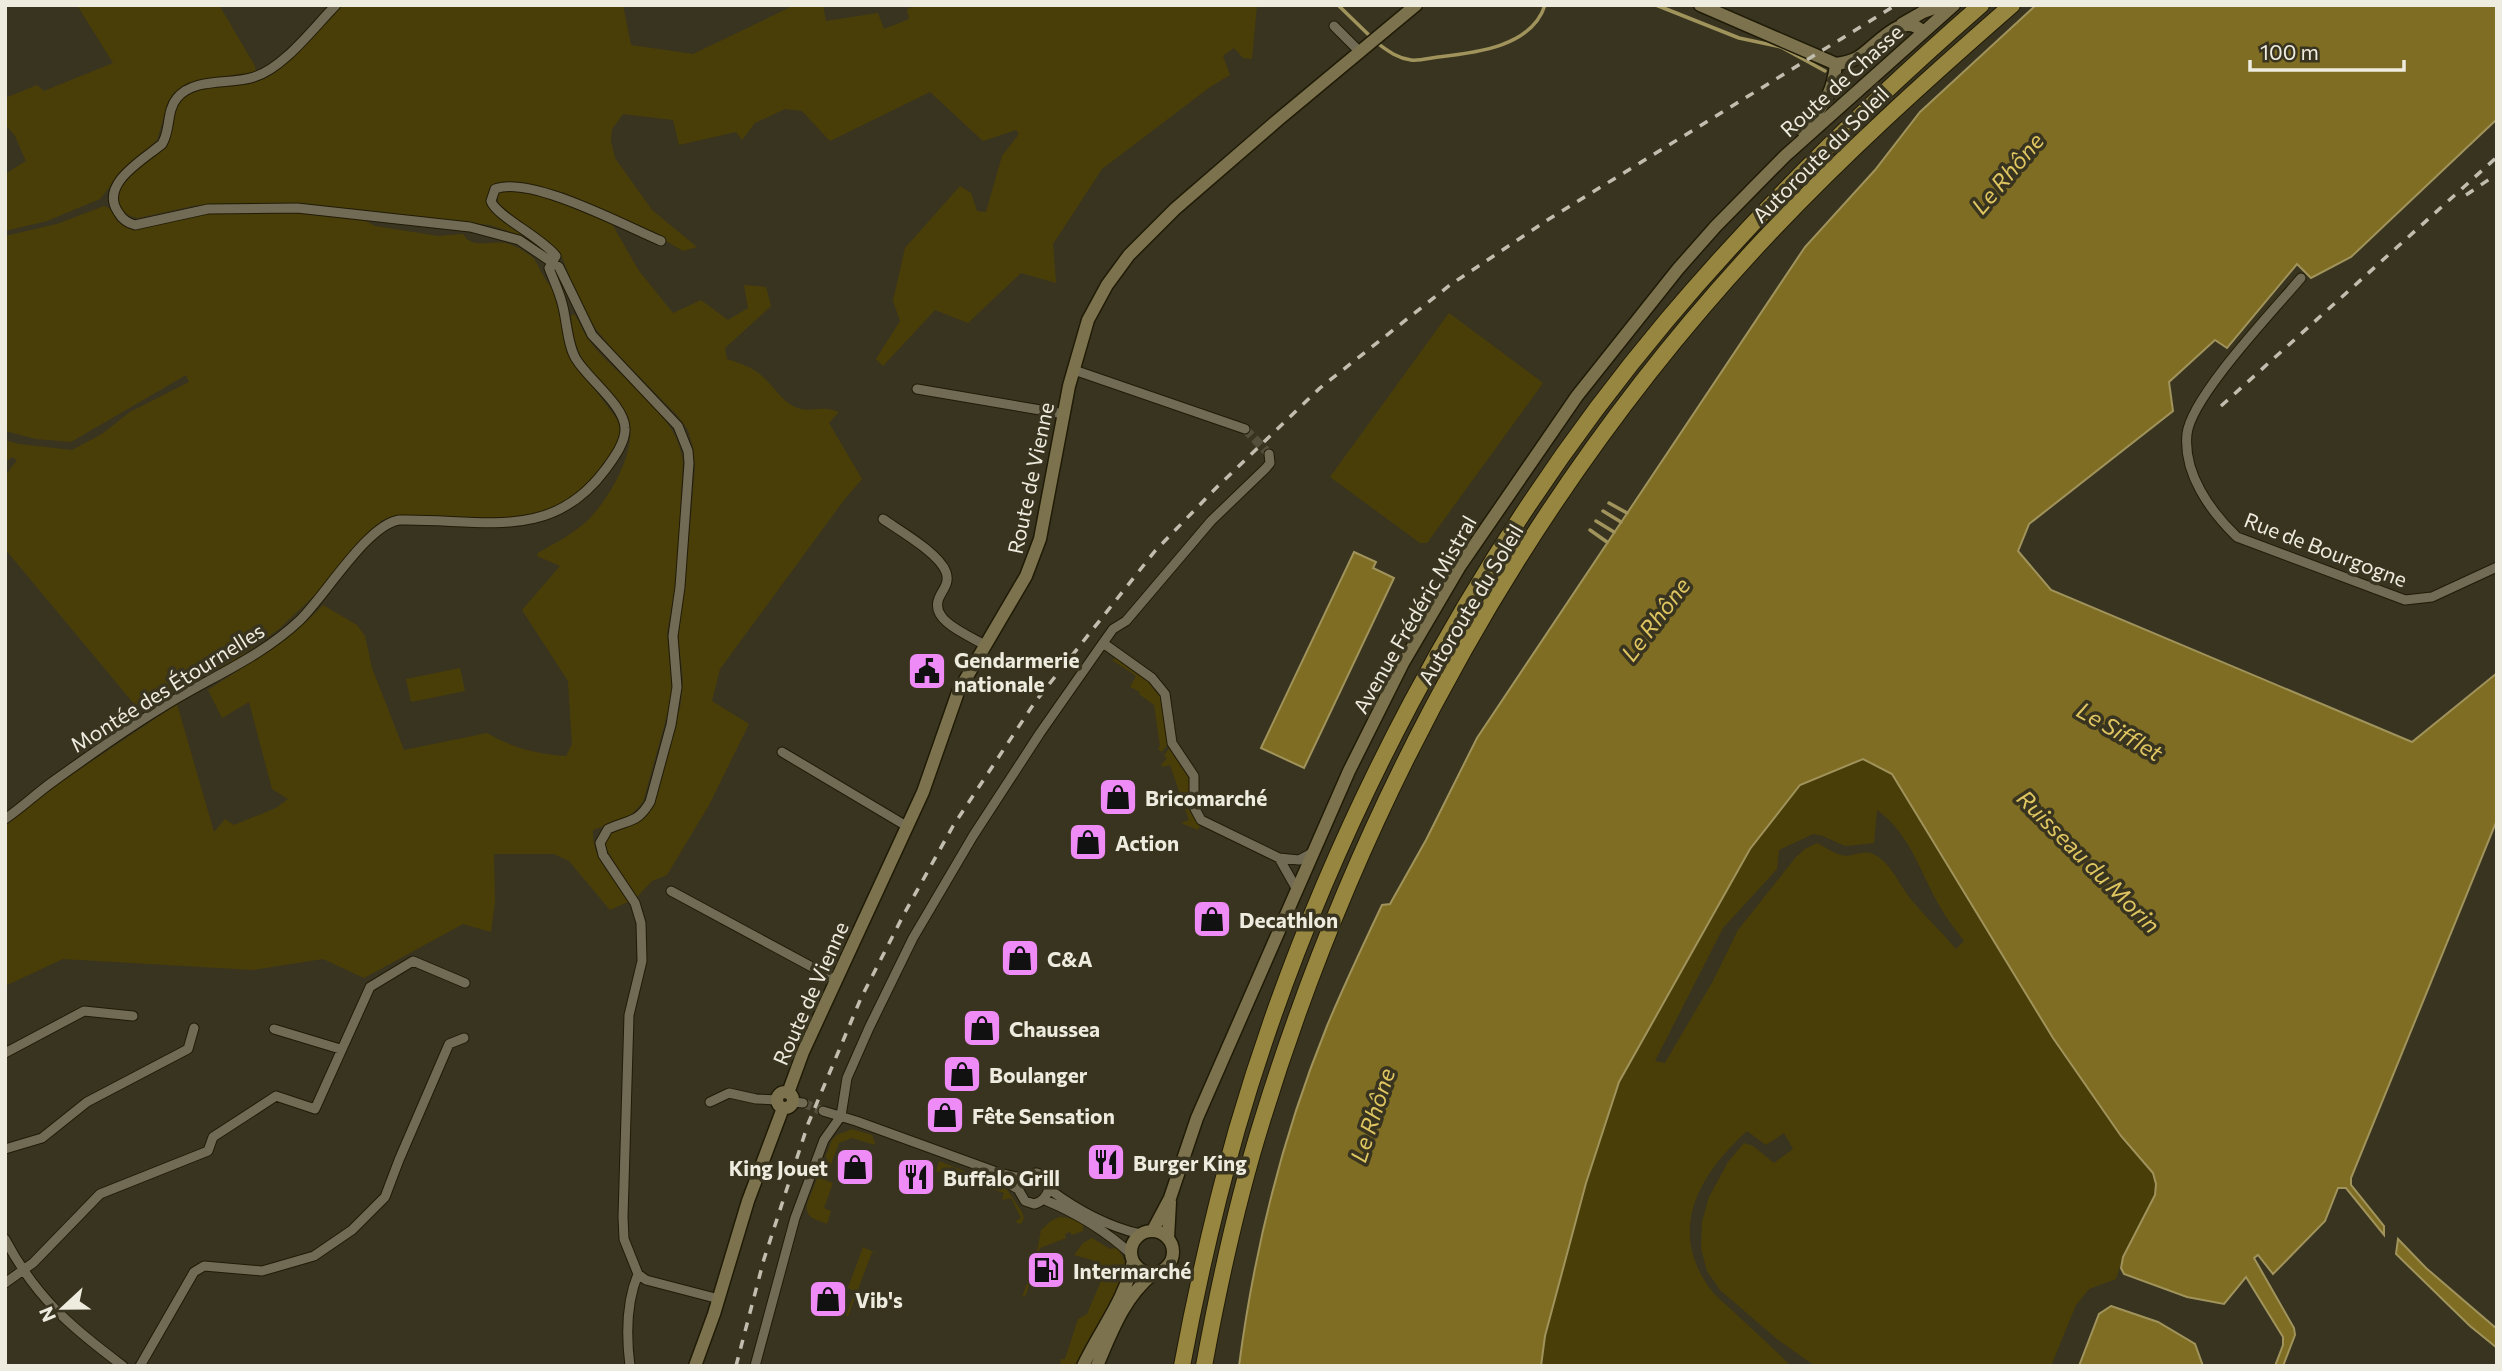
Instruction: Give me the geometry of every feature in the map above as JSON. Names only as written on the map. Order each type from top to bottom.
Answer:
[{"type":"highway","name":"Autoroute du Soleil","points":[[1182,1366],[1225,1173],[1253,1079],[1286,985],[1320,897],[1361,805],[1393,739],[1459,618],[1553,470],[1599,405],[1664,322],[1789,184],[1865,109],[1981,5]]},
{"type":"highway","name":"Autoroute du Soleil","points":[[1204,1366],[1220,1283],[1261,1125],[1316,964],[1350,879],[1391,789],[1476,630],[1545,520],[1608,428],[1722,286],[1762,241],[1853,149],[2012,5]]},
{"type":"highway","points":[[1176,1366],[1186,1342]]},
{"type":"main road","name":"Route de Vienne","points":[[695,1366],[719,1299],[748,1200],[789,1101],[803,1052],[908,827],[958,692],[1026,576],[1040,539],[1064,414],[1088,320],[1107,285],[1129,256],[1175,209],[1416,5]]},
{"type":"main road","points":[[1700,5],[1831,63],[1858,57],[1897,28],[1923,12],[1942,5]]},
{"type":"main road","name":"Route de Chasse","points":[[1785,156],[1954,5]]},
{"type":"main road","points":[[1897,28],[1908,24],[1920,28],[1923,32]]},
{"type":"main road","points":[[1785,156],[1831,93],[1834,83],[1831,63]]},
{"type":"main road","name":"Avenue Frédéric Mistral","points":[[1168,1238],[1171,1198],[1197,1118],[1296,888],[1403,663],[1460,566],[1577,396],[1642,312],[1716,226],[1785,156]]},
{"type":"main road","name":"Avenue Frédéric Mistral","points":[[1146,1232],[1171,1198]]},
{"type":"main road","points":[[1083,1366],[1129,1279],[1131,1245],[1146,1232],[1160,1232],[1168,1238],[1173,1248],[1172,1258],[1166,1267],[1139,1284],[1125,1303],[1097,1366]]},
{"type":"main road","points":[[1132,1257],[1144,1271],[1154,1273]]},
{"type":"street","points":[[336,5],[279,62],[264,73],[248,79],[199,85],[182,93],[170,111],[166,137],[162,144],[122,178],[113,192],[112,201],[124,220],[135,225],[208,209],[297,208],[470,227],[509,235],[554,262],[592,335],[678,426],[688,451],[689,463],[680,587],[673,636],[677,687],[671,725],[650,802],[643,813],[631,822],[608,829],[600,843],[603,855],[635,903],[641,923],[642,961],[629,1016],[622,1217],[624,1239],[638,1274],[646,1280],[659,1286],[719,1299]]},
{"type":"street","points":[[1334,26],[1369,44]]},
{"type":"street","points":[[554,262],[556,256],[549,247],[492,206],[495,190],[508,186],[548,193],[660,242]]},
{"type":"street","name":"Montée des Étournelles","points":[[5,819],[129,728],[182,695],[242,664],[276,640],[314,606],[346,565],[386,523],[399,520],[503,523],[533,520],[569,506],[592,488],[616,456],[625,429],[621,414],[575,358],[561,299],[549,268],[554,262]]},
{"type":"street","name":"Rue de Bourgogne","points":[[2301,278],[2210,386],[2187,432],[2188,460],[2197,484],[2210,505],[2237,537],[2404,600],[2432,597],[2497,567]]},
{"type":"street","points":[[1074,370],[1245,429]]},
{"type":"street","points":[[917,389],[1064,414]]},
{"type":"street","points":[[755,1366],[795,1218],[824,1140],[841,1116],[848,1078],[913,938],[973,836],[1040,733],[1113,629],[1126,621],[1211,521],[1266,468],[1270,463],[1269,454]]},
{"type":"street","points":[[883,519],[938,559],[947,573],[947,586],[938,601],[939,612],[945,622],[985,645]]},
{"type":"street","points":[[1103,643],[1152,678],[1164,694],[1172,744],[1195,776],[1194,807],[1197,815],[1209,824],[1279,858],[1292,861],[1312,853]]},
{"type":"street","points":[[782,752],[908,827]]},
{"type":"street","points":[[1279,858],[1296,888]]},
{"type":"street","points":[[671,891],[836,980]]},
{"type":"street","points":[[5,1283],[33,1263],[100,1194],[208,1151],[213,1137],[276,1096],[315,1109],[370,987],[413,961],[465,983]]},
{"type":"street","points":[[5,1053],[84,1011],[133,1016]]},
{"type":"street","points":[[5,1149],[41,1138],[88,1102],[188,1049],[194,1028]]},
{"type":"street","points":[[274,1029],[340,1049]]},
{"type":"street","points":[[140,1366],[194,1272],[204,1266],[262,1270],[314,1255],[352,1230],[385,1197],[449,1044],[464,1038]]},
{"type":"street","points":[[710,1102],[729,1093],[756,1099],[789,1101]]},
{"type":"street","points":[[823,1111],[982,1168],[1023,1178]]},
{"type":"street","points":[[982,1168],[1018,1189],[1021,1198],[1029,1203],[1038,1204],[1045,1200],[1049,1189],[1047,1181],[1038,1174],[1023,1178],[1018,1189]]},
{"type":"street","points":[[1049,1189],[1099,1225],[1132,1257]]},
{"type":"street","points":[[1045,1200],[1099,1225],[1146,1232]]},
{"type":"street","points":[[5,1239],[21,1270],[43,1297],[76,1330],[123,1366]]},
{"type":"street","points":[[631,1366],[628,1346],[629,1309],[638,1274]]},
{"type":"shaded area","points":[[77,5],[219,5],[256,72],[183,86],[174,93],[167,106],[157,140],[116,179],[100,199],[47,221],[5,231],[5,174],[26,161],[15,136],[5,124],[5,98],[37,85],[44,91],[113,63]]},
{"type":"shaded area","points":[[341,5],[623,5],[631,45],[693,54],[795,5],[823,5],[826,21],[878,13],[884,29],[909,19],[907,9],[918,5],[1257,5],[1252,59],[1243,58],[1234,48],[1223,56],[1230,75],[1210,87],[1102,169],[1053,244],[1056,283],[1021,273],[968,323],[935,310],[883,366],[876,359],[900,321],[893,301],[905,248],[960,186],[971,193],[977,211],[986,212],[1002,156],[1019,134],[1016,130],[983,141],[930,92],[830,141],[802,111],[785,109],[755,123],[742,140],[736,132],[679,145],[673,120],[623,114],[612,129],[611,141],[615,158],[652,210],[697,247],[683,251],[649,231],[565,193],[511,183],[493,189],[487,196],[487,203],[492,213],[526,235],[525,237],[490,225],[356,209],[264,203],[197,205],[138,218],[123,212],[117,197],[119,188],[125,179],[166,143],[176,108],[182,98],[200,89],[248,83],[269,76],[298,52]]},
{"type":"shaded area","points":[[516,190],[538,194],[612,224],[639,271],[673,313],[701,300],[728,320],[748,308],[744,285],[766,287],[771,306],[725,348],[727,359],[758,373],[795,407],[839,412],[829,423],[862,479],[720,669],[712,701],[749,724],[709,805],[667,875],[652,881],[637,897],[604,846],[608,835],[640,820],[655,801],[681,703],[683,679],[677,628],[689,537],[695,467],[693,447],[688,430],[677,415],[596,329],[580,304],[562,257],[552,245],[498,206],[498,195],[502,191]]},
{"type":"shaded area","points":[[104,206],[111,209],[117,221],[135,230],[190,216],[215,213],[289,212],[360,218],[375,226],[438,236],[463,234],[471,242],[499,242],[516,247],[534,259],[552,287],[574,362],[619,422],[620,431],[614,453],[577,497],[530,518],[394,517],[382,520],[321,589],[279,629],[234,661],[174,690],[140,711],[5,549],[5,476],[17,460],[12,457],[5,462],[5,440],[72,450],[102,434],[130,412],[189,382],[186,375],[71,442],[36,439],[5,431],[5,236],[57,224]]},
{"type":"shaded area","points":[[1449,313],[1543,383],[1427,543],[1420,543],[1330,477]]},
{"type":"shaded area","points":[[571,315],[575,315],[600,354],[644,396],[670,426],[683,462],[676,583],[667,632],[672,688],[670,704],[643,802],[630,816],[593,830],[593,840],[600,859],[630,901],[610,910],[569,861],[554,854],[494,854],[495,902],[491,932],[463,924],[364,978],[323,959],[253,970],[63,959],[5,986],[5,823],[177,704],[214,832],[225,819],[234,825],[276,808],[288,799],[272,789],[249,702],[222,718],[208,690],[283,640],[323,605],[357,625],[365,636],[372,668],[404,750],[487,733],[525,749],[566,756],[572,744],[568,681],[522,610],[560,566],[537,556],[538,553],[582,526],[596,512],[621,471],[630,441],[630,427],[624,409],[582,359],[575,340]]},
{"type":"shaded area","points":[[1116,658],[1154,684],[1162,698],[1168,744],[1162,752],[1158,749],[1160,746],[1154,705],[1130,687],[1136,676],[1112,660]]},
{"type":"shaded area","points":[[460,668],[465,691],[411,702],[406,679]]},
{"type":"shaded area","points":[[1169,748],[1190,780],[1189,809],[1200,826],[1198,830],[1181,823],[1189,820],[1170,765],[1161,765],[1167,758],[1164,756]]},
{"type":"shaded area","points":[[1863,759],[1892,774],[2053,1038],[2121,1136],[2153,1173],[2155,1195],[2123,1257],[2116,1279],[2089,1289],[2076,1305],[2051,1366],[1815,1366],[1777,1339],[1720,1290],[1707,1271],[1701,1248],[1702,1222],[1709,1197],[1728,1162],[1744,1143],[1753,1146],[1774,1163],[1793,1149],[1784,1133],[1766,1145],[1747,1131],[1717,1163],[1705,1181],[1696,1200],[1690,1240],[1695,1261],[1709,1287],[1791,1366],[1541,1366],[1545,1336],[1586,1183],[1619,1082],[1750,849],[1800,785]],"holes":[[[1877,810],[1899,831],[1942,910],[1964,941],[1956,949],[1910,898],[1880,858],[1869,853],[1841,855],[1817,843],[1796,857],[1738,930],[1714,979],[1665,1063],[1655,1061],[1723,928],[1777,869],[1779,850],[1813,834],[1845,846],[1874,843]]]},
{"type":"shaded area","points":[[852,1129],[872,1135],[875,1145],[852,1138],[839,1143],[825,1180],[833,1183],[824,1208],[831,1211],[827,1224],[810,1216],[807,1204],[832,1140]]},
{"type":"shaded area","points":[[939,1161],[1006,1188],[1022,1212],[1024,1218],[1021,1224],[1015,1222],[1021,1218],[1011,1198],[1002,1200],[1004,1193],[941,1170],[936,1171]]},
{"type":"shaded area","points":[[1059,1217],[1080,1222],[1083,1224],[1083,1231],[1072,1235],[1070,1232],[1065,1234],[1066,1238],[1040,1248],[1026,1295],[1022,1297],[1035,1262],[1041,1230]]},
{"type":"shaded area","points":[[1092,1238],[1110,1249],[1117,1248],[1126,1265],[1124,1278],[1113,1303],[1076,1366],[1063,1366],[1061,1359],[1065,1359],[1078,1319],[1087,1314],[1104,1274],[1099,1262],[1074,1255],[1083,1243]]},
{"type":"shaded area","points":[[863,1247],[880,1255],[872,1252],[846,1316],[855,1291],[848,1288]]},
{"type":"water","points":[[2036,5],[2497,5],[2497,119],[2351,257],[2311,278],[2297,264],[2227,348],[2215,340],[2169,382],[2173,411],[2029,524],[2018,551],[2051,590],[2412,742],[2497,673],[2497,820],[2351,1178],[2351,1185],[2384,1226],[2384,1235],[2346,1188],[2338,1188],[2325,1221],[2273,1274],[2258,1255],[2254,1258],[2294,1328],[2295,1335],[2283,1366],[2275,1366],[2283,1345],[2283,1337],[2246,1277],[2224,1304],[2187,1297],[2124,1274],[2121,1268],[2123,1257],[2155,1195],[2153,1173],[2121,1136],[2053,1038],[1892,774],[1863,759],[1800,785],[1750,849],[1619,1082],[1586,1183],[1545,1336],[1541,1366],[1239,1366],[1253,1280],[1272,1193],[1311,1067],[1340,995],[1382,905],[1390,904],[1426,840],[1477,738],[1805,247],[1875,170],[1920,112]]},
{"type":"water","points":[[1354,552],[1376,562],[1373,568],[1394,578],[1304,768],[1261,748]]},
{"type":"water","points":[[2398,1239],[2426,1268],[2497,1329],[2497,1348],[2470,1326],[2396,1254]]},
{"type":"water","points":[[2111,1306],[2158,1322],[2195,1344],[2203,1366],[2079,1366],[2099,1314]]},
{"type":"waterway","points":[[1338,5],[1372,38]]},
{"type":"waterway","points":[[1377,43],[1397,56],[1411,60],[1485,50],[1515,39],[1528,30],[1545,5]]},
{"type":"waterway","points":[[1656,5],[1739,38],[1781,47],[1825,71]]},
{"type":"waterway","points":[[1609,503],[1627,513]]},
{"type":"waterway","points":[[1603,511],[1621,522]]},
{"type":"waterway","points":[[1596,521],[1614,532]]},
{"type":"waterway","points":[[1590,530],[1607,542]]},
{"type":"tunnel","points":[[1245,429],[1269,454]]},
{"type":"tunnel","points":[[803,1103],[823,1111]]},
{"type":"railway","points":[[736,1366],[764,1259],[808,1124],[861,998],[904,914],[953,826],[1035,702],[1155,551],[1320,388],[1450,285],[1549,219],[1896,5]]},
{"type":"railway","points":[[2221,406],[2497,157]]},
{"type":"railway","points":[[2466,195],[2497,174]]},
{"type":"place","name":"Gendarmerie nationale","points":[[927,671]]},
{"type":"place","name":"Bricomarché","points":[[1118,797]]},
{"type":"place","name":"Action","points":[[1088,842]]},
{"type":"place","name":"Decathlon","points":[[1212,919]]},
{"type":"place","name":"C&A","points":[[1020,958]]},
{"type":"place","name":"Chaussea","points":[[982,1028]]},
{"type":"place","name":"Boulanger","points":[[962,1074]]},
{"type":"place","name":"Fête Sensation","points":[[945,1115]]},
{"type":"place","name":"Burger King","points":[[1106,1162]]},
{"type":"place","name":"King Jouet","points":[[855,1167]]},
{"type":"place","name":"Buffalo Grill","points":[[916,1177]]},
{"type":"place","name":"Intermarché","points":[[1046,1270]]},
{"type":"place","name":"Vib's","points":[[828,1299]]},
{"type":"water label","name":"Le Rhône","points":[[2007,173]]},
{"type":"water label","name":"Le Rhône","points":[[1655,619]]},
{"type":"water label","name":"Le Sifflet","points":[[2120,731]]},
{"type":"water label","name":"Ruisseau du Morin","points":[[2089,861]]},
{"type":"water label","name":"Le Rhône","points":[[1372,1115]]}]
